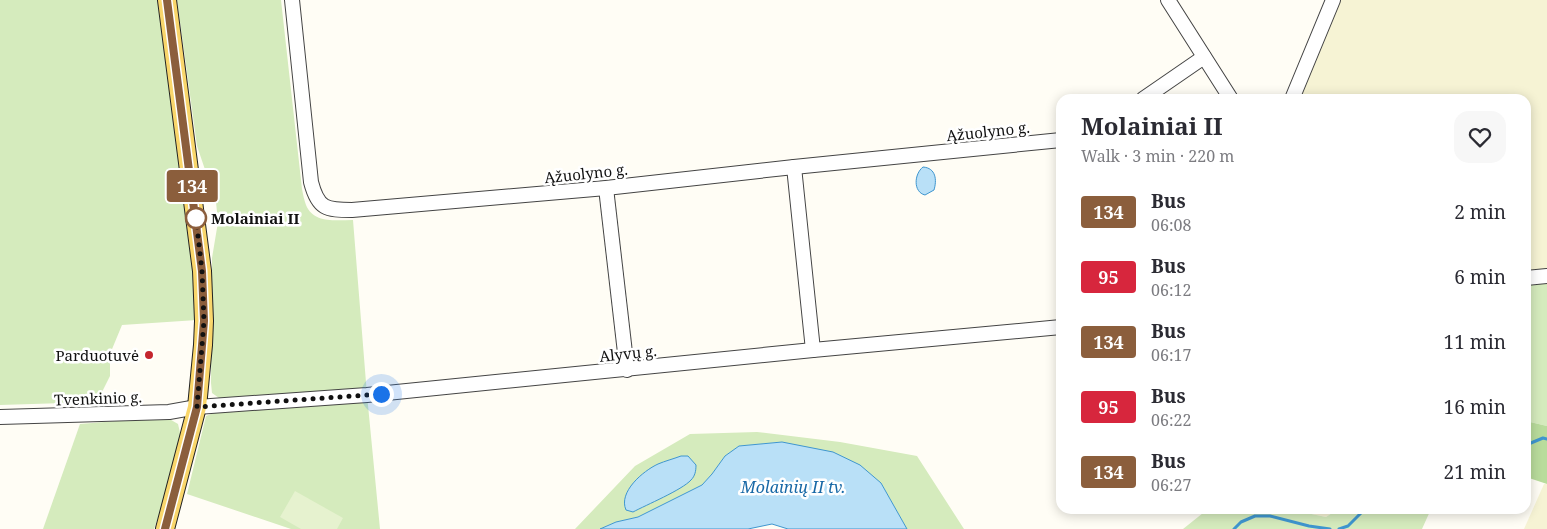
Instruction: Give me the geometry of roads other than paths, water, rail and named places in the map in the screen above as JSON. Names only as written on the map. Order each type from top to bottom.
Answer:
[{"type":"main road","points":[[165,529],[197,407],[203,345],[204,305],[202,271],[167,0]]},
{"type":"street","name":"Ąžuolyno g.","points":[[292,0],[310,182],[315,197],[322,205],[333,210],[352,210],[606,188],[1056,141]]},
{"type":"street","points":[[1168,0],[1228,94]]},
{"type":"street","points":[[1294,94],[1333,0]]},
{"type":"street","points":[[1150,94],[1204,57]]},
{"type":"street","points":[[794,167],[813,350]]},
{"type":"street","points":[[606,188],[627,370]]},
{"type":"street","points":[[1531,278],[1547,276]]},
{"type":"street","name":"Alyvų g.","points":[[197,407],[367,395],[1056,326]]},
{"type":"street","name":"Tvenkinio g.","points":[[0,417],[169,412],[197,407]]},
{"type":"water","points":[[923,167],[933,172],[935,179],[934,190],[925,195],[918,190],[916,182],[918,174]]},
{"type":"water","name":"Molainių II tv.","points":[[782,442],[833,452],[860,465],[881,483],[907,529],[788,529],[772,524],[748,529],[600,529],[616,522],[638,517],[702,485],[725,456],[739,446]]},
{"type":"water","points":[[681,456],[688,456],[696,465],[695,473],[691,480],[672,493],[633,512],[626,510],[624,503],[626,496],[633,483],[639,477],[658,464]]},
{"type":"waterway","points":[[1531,443],[1543,438],[1547,439]]},
{"type":"waterway","points":[[1339,529],[1348,526],[1360,514]]},
{"type":"waterway","points":[[1234,529],[1241,522],[1255,516],[1270,516],[1309,526],[1330,529]]},
{"type":"place","name":"Molainiai II","points":[[196,218]]},
{"type":"place","name":"Parduotuvė","points":[[149,355]]}]
